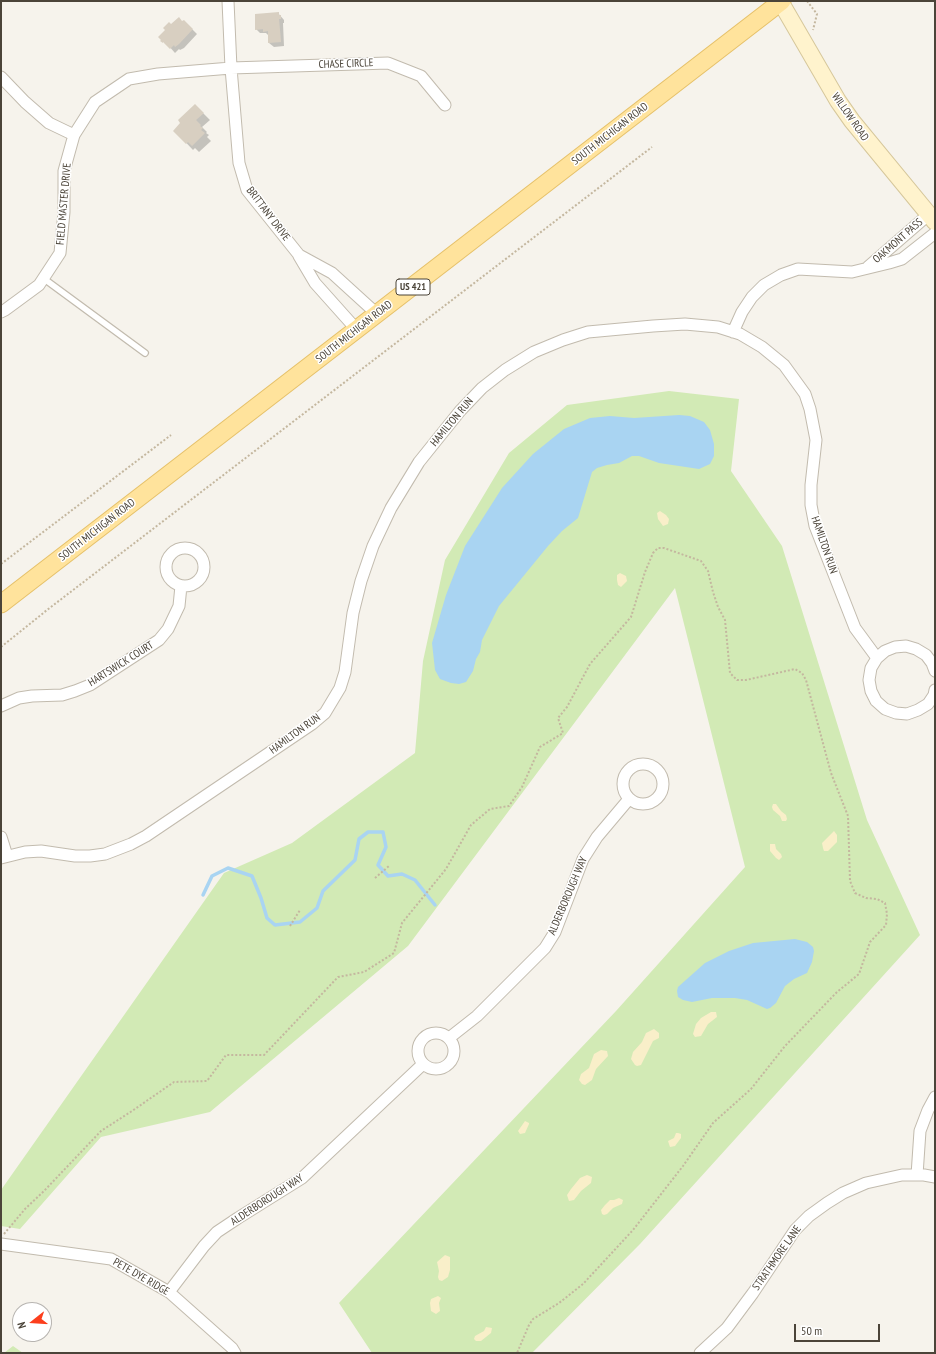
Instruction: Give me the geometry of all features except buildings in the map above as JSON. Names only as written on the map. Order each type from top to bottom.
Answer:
[{"type":"main road","name":"SOUTH MICHIGAN ROAD","points":[[1,604],[781,1]]},
{"type":"street","name":"BRITTANY DRIVE","points":[[228,1],[231,68],[239,163],[247,190],[299,255],[332,273],[377,314]]},
{"type":"street","name":"WILLOW ROAD","points":[[781,1],[841,106],[864,138],[932,219]]},
{"type":"street","name":"CHASE CIRCLE","points":[[231,68],[388,63],[421,76],[445,105]]},
{"type":"street","name":"FIELD MASTER DRIVE","points":[[1,312],[39,285],[60,252],[64,212],[64,171],[74,135],[95,102],[129,79],[158,74],[231,68]]},
{"type":"street","points":[[1,77],[25,102],[49,123],[74,135]]},
{"type":"street","name":"OAKMONT PASS","points":[[868,267],[932,219]]},
{"type":"street","name":"OAKMONT PASS","points":[[733,332],[742,312],[752,297],[764,285],[781,274],[798,269],[852,272],[889,263],[902,259],[935,233]]},
{"type":"street","points":[[299,255],[315,283],[357,330]]},
{"type":"street","name":"HAMILTON RUN","points":[[4,857],[25,852],[41,851],[75,856],[90,856],[105,854],[131,844],[146,836],[298,735],[312,724],[325,712],[342,683],[345,672],[353,613],[361,581],[373,546],[391,508],[419,462],[460,411],[482,388],[505,370],[534,352],[588,332],[646,326],[685,324],[718,327],[740,334],[762,347],[784,365],[805,394],[810,409],[816,440],[811,485],[811,505],[815,526],[855,628],[877,658]]},
{"type":"street","name":"HARTSWICK COURT","points":[[1,706],[19,698],[62,695],[90,685],[159,640],[168,629],[179,606],[181,586]]},
{"type":"street","points":[[935,671],[932,663],[926,655],[916,649],[906,646],[895,647],[885,651],[877,658],[871,668],[869,680],[871,691],[876,701],[885,709],[896,714],[907,714],[928,704],[935,690]]},
{"type":"street","name":"ALDERBOROUGH WAY","points":[[449,1038],[477,1016],[545,948],[555,932],[583,859],[597,837],[629,799]]},
{"type":"street","points":[[1,837],[4,857]]},
{"type":"street","points":[[433,1033],[439,1033],[449,1038],[453,1044],[454,1056],[447,1066],[435,1070],[423,1064],[418,1054],[418,1048],[423,1038],[433,1033]]},
{"type":"street","name":"ALDERBOROUGH WAY","points":[[169,1292],[204,1246],[217,1232],[302,1178],[423,1064]]},
{"type":"street","points":[[917,1175],[920,1131],[935,1097]]},
{"type":"street","name":"STRATHMORE LANE","points":[[700,1353],[727,1328],[753,1293],[795,1230],[809,1216],[842,1193],[866,1183],[902,1175],[935,1177]]},
{"type":"street","name":"PETE DYE RIDGE","points":[[2,1241],[111,1259],[169,1292],[232,1348],[235,1353]]},
{"type":"lane","points":[[43,278],[145,353]]},
{"type":"path","points":[[807,1],[817,14],[812,27],[813,34]]},
{"type":"path","points":[[1,646],[652,147]]},
{"type":"path","points":[[1,564],[170,435]]},
{"type":"path","points":[[2,1241],[4,1234],[25,1208],[44,1191],[101,1131],[174,1082],[207,1081],[226,1055],[264,1055],[338,977],[364,972],[394,952],[402,924],[446,869],[471,825],[490,809],[509,806],[522,787],[540,747],[563,733],[558,718],[567,707],[590,664],[631,617],[645,572],[653,553],[658,548],[664,548],[701,561],[708,571],[718,607],[725,620],[730,673],[737,680],[746,680],[795,669],[802,673],[806,680],[831,773],[848,816],[850,881],[855,893],[866,898],[877,899],[884,903],[887,914],[886,925],[870,942],[859,974],[837,992],[785,1046],[750,1089],[713,1123],[683,1166],[633,1230],[583,1284],[559,1303],[533,1319],[517,1353]]},
{"type":"path","points":[[375,878],[389,866]]},
{"type":"path","points":[[290,926],[300,910]]},
{"type":"green space","points":[[669,391],[739,399],[731,471],[782,546],[867,820],[920,935],[640,1244],[532,1353],[372,1353],[339,1303],[616,1011],[745,867],[675,588],[408,946],[210,1112],[101,1137],[20,1229],[1,1226],[1,1190],[224,873],[292,843],[415,753],[423,661],[445,560],[509,453],[567,405]]},
{"type":"green space","points":[[13,1346],[23,1353],[4,1353]]},
{"type":"sand","points":[[660,511],[669,519],[668,524],[663,526],[658,519],[657,513]]},
{"type":"sand","points":[[620,573],[626,576],[627,581],[621,587],[618,585],[617,580],[617,575]]},
{"type":"sand","points":[[773,804],[776,804],[786,815],[786,821],[782,821],[780,816],[773,810]]},
{"type":"sand","points":[[834,831],[837,835],[837,842],[828,851],[824,851],[822,843]]},
{"type":"sand","points":[[770,844],[775,844],[776,849],[781,854],[782,857],[779,860],[770,851]]},
{"type":"sand","points":[[711,1012],[716,1012],[717,1017],[708,1024],[701,1036],[695,1037],[693,1034],[696,1024],[701,1018]]},
{"type":"sand","points":[[654,1029],[659,1033],[659,1038],[653,1041],[641,1065],[637,1066],[631,1059],[633,1052],[642,1042],[646,1033]]},
{"type":"sand","points":[[601,1050],[607,1051],[608,1056],[596,1069],[592,1080],[585,1085],[582,1084],[579,1080],[581,1074],[589,1068],[594,1054]]},
{"type":"sand","points":[[525,1121],[529,1124],[525,1133],[520,1134],[518,1131]]},
{"type":"sand","points":[[676,1133],[681,1134],[681,1138],[675,1146],[670,1147],[668,1141],[674,1138]]},
{"type":"sand","points":[[587,1175],[592,1177],[591,1183],[581,1191],[574,1200],[569,1201],[567,1195],[571,1189],[580,1178]]},
{"type":"sand","points":[[619,1198],[623,1200],[622,1204],[613,1208],[607,1214],[602,1214],[601,1210],[610,1200]]},
{"type":"sand","points":[[445,1255],[450,1257],[450,1270],[448,1277],[442,1281],[439,1280],[438,1277],[439,1271],[437,1262]]},
{"type":"sand","points":[[438,1296],[441,1298],[439,1303],[440,1311],[436,1314],[431,1311],[430,1303],[431,1299]]},
{"type":"sand","points":[[486,1327],[492,1328],[491,1333],[481,1341],[476,1341],[474,1339],[475,1336],[484,1331]]},
{"type":"water","points":[[679,415],[690,416],[704,422],[710,430],[714,444],[714,456],[710,464],[699,469],[659,463],[639,456],[632,456],[619,463],[597,468],[592,472],[578,518],[562,531],[548,546],[499,606],[482,640],[480,652],[476,659],[473,671],[466,682],[459,684],[440,679],[435,670],[432,643],[446,595],[465,546],[502,488],[533,454],[564,429],[590,418],[610,416],[634,418]]},
{"type":"water","points":[[795,939],[807,942],[813,947],[814,951],[812,962],[807,973],[794,979],[785,986],[776,1003],[770,1008],[767,1009],[747,1000],[735,998],[712,998],[692,1002],[678,997],[678,987],[705,963],[729,951],[753,943]]},
{"type":"waterway","points":[[203,895],[212,876],[228,868],[252,876],[267,918],[275,925],[300,922],[317,908],[323,891],[355,860],[359,839],[368,832],[383,832],[386,847],[378,865],[388,876],[402,874],[415,880],[435,905]]}]
